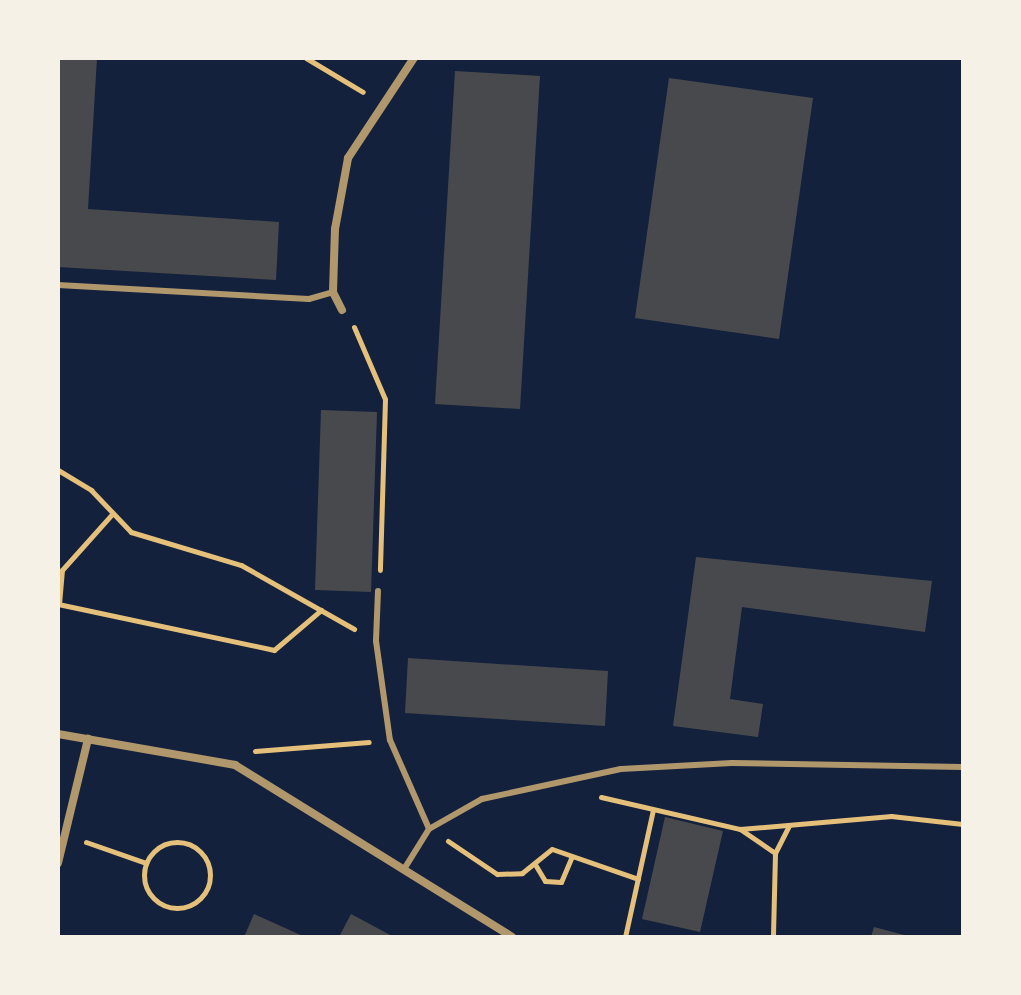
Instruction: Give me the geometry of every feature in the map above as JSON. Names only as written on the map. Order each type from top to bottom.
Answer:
[{"type":"street","points":[[342,310],[333,292],[348,158],[414,58]]},
{"type":"street","points":[[58,734],[235,765],[406,866],[512,937]]},
{"type":"street","points":[[58,863],[68,836],[88,739]]},
{"type":"lane","points":[[58,285],[309,299],[333,292]]},
{"type":"lane","points":[[378,591],[376,641],[390,740],[429,829]]},
{"type":"lane","points":[[406,866],[429,829],[482,799],[621,769],[748,762],[963,767]]},
{"type":"path","points":[[306,58],[383,104]]},
{"type":"path","points":[[342,310],[367,346],[385,399],[378,591]]},
{"type":"path","points":[[58,470],[113,513],[131,532],[241,565],[376,641]]},
{"type":"path","points":[[113,513],[62,570],[59,604],[274,650],[321,610]]},
{"type":"path","points":[[235,765],[256,750],[390,740]]},
{"type":"path","points":[[596,796],[740,829],[891,816],[963,824]]},
{"type":"path","points":[[625,937],[653,810]]},
{"type":"path","points":[[773,937],[775,853],[789,825]]},
{"type":"path","points":[[429,829],[497,874],[536,866],[552,849],[638,879]]},
{"type":"path","points":[[740,829],[775,853]]},
{"type":"path","points":[[68,836],[146,863]]},
{"type":"path","points":[[167,843],[190,845],[207,861],[209,885],[194,903],[165,907],[145,886],[146,863],[167,843]]},
{"type":"path","points":[[536,866],[545,881],[561,882],[571,858]]},
{"type":"building","points":[[58,58],[97,58],[88,209],[279,222],[276,280],[58,267]]},
{"type":"building","points":[[455,71],[540,76],[520,409],[435,404]]},
{"type":"building","points":[[669,78],[813,98],[779,339],[635,318]]},
{"type":"building","points":[[321,410],[377,412],[371,592],[315,590]]},
{"type":"building","points":[[696,557],[932,581],[925,632],[742,607],[730,699],[763,704],[758,737],[673,726]]},
{"type":"building","points":[[408,658],[608,671],[605,726],[405,713]]},
{"type":"building","points":[[665,817],[723,831],[700,932],[642,919]]},
{"type":"building","points":[[254,914],[305,937],[244,937]]},
{"type":"building","points":[[351,914],[394,937],[339,937]]},
{"type":"building","points":[[874,927],[908,936],[908,937],[871,937]]}]
